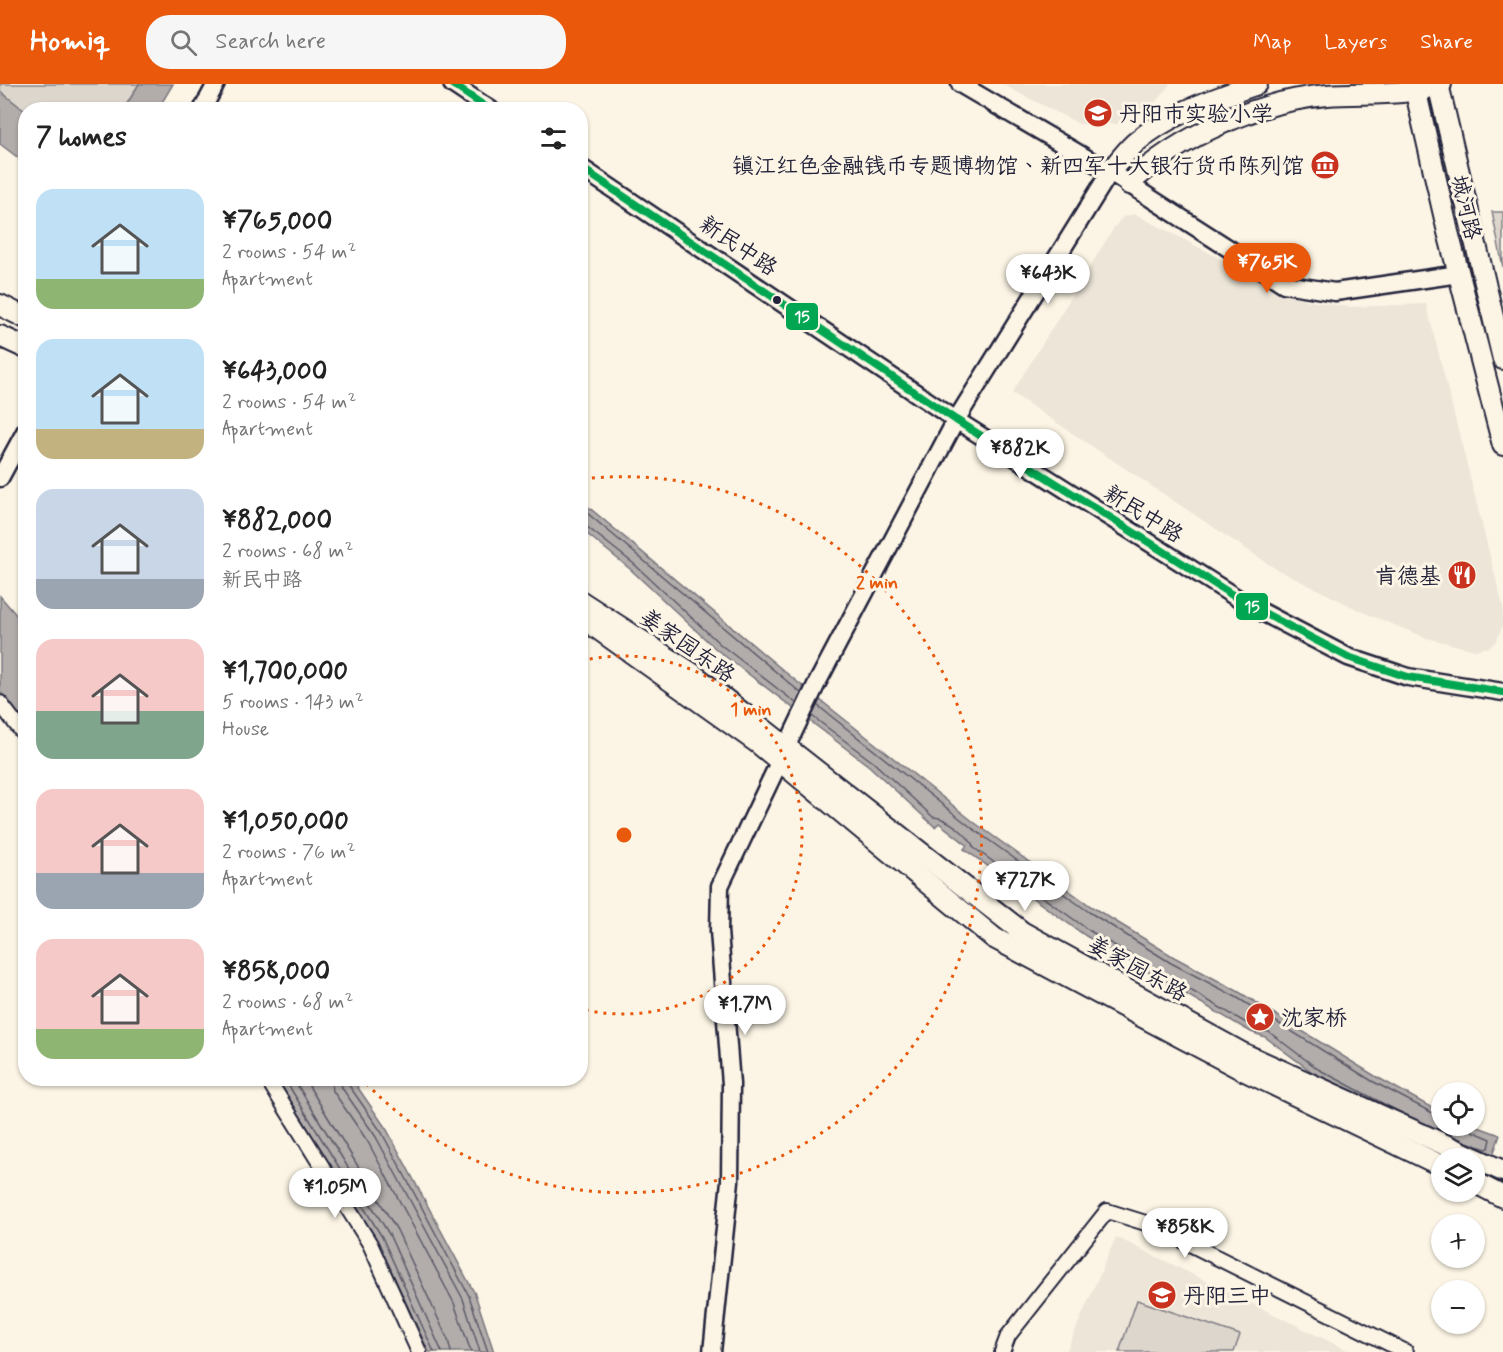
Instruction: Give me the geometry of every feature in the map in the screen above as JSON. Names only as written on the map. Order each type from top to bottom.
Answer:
[{"type":"main road","points":[[1110,172],[1135,144],[1167,120],[1204,103],[1257,84]]},
{"type":"main road","points":[[1129,184],[1150,164],[1199,136],[1271,106],[1324,95],[1439,84]]},
{"type":"main road","name":"城河路","points":[[1439,84],[1503,359]]},
{"type":"main road","name":"城河路","points":[[1415,88],[1503,445]]},
{"type":"main road","points":[[0,305],[18,314]]},
{"type":"main road","points":[[0,336],[18,344]]},
{"type":"main road","name":"姜家园东路","points":[[588,606],[694,675],[994,938],[1237,1067],[1431,1161]]},
{"type":"main road","name":"姜家园东路","points":[[588,621],[783,753],[1022,932],[1242,1053],[1503,1171]]},
{"type":"main road","points":[[1485,1188],[1503,1197]]},
{"type":"street","points":[[206,102],[216,84]]},
{"type":"street","points":[[452,84],[479,102]]},
{"type":"street","points":[[960,84],[1110,172],[1284,284],[1335,292],[1459,274]]},
{"type":"street","name":"新民中路","points":[[588,172],[956,420],[1245,603],[1348,657],[1408,677],[1503,692]]},
{"type":"street","points":[[712,1352],[730,1181],[731,1084],[719,931],[720,886],[795,726],[956,420],[1110,172]]},
{"type":"street","points":[[0,478],[18,445]]},
{"type":"street","points":[[0,703],[18,727]]},
{"type":"street","points":[[272,1086],[370,1244],[419,1352]]},
{"type":"street","points":[[1002,1352],[1008,1336],[1107,1211],[1152,1225],[1406,1352]]},
{"type":"shaded area","points":[[0,84],[139,84],[128,102],[18,102],[18,105],[0,91]]},
{"type":"shaded area","name":"丹阳市实验小学","points":[[1002,84],[1170,84],[1155,103],[1117,124],[1079,124]]},
{"type":"shaded area","points":[[1492,212],[1503,212],[1503,267]]},
{"type":"shaded area","points":[[1135,214],[1259,279],[1310,301],[1350,307],[1426,304],[1503,607],[1503,625],[1496,641],[1490,647],[1475,650],[1427,638],[1367,614],[1276,569],[1012,393],[1115,226],[1123,217]]},
{"type":"shaded area","name":"丹阳三中","points":[[1116,1237],[1351,1352],[1066,1352]]},
{"type":"shaded area","points":[[1137,1300],[1240,1335],[1234,1352],[1119,1352]]},
{"type":"water","points":[[139,84],[173,84],[162,102],[128,102]]},
{"type":"water","points":[[0,91],[18,105],[18,158],[0,144]]},
{"type":"water","points":[[588,507],[790,676],[975,823],[1092,907],[1431,1107],[1431,1129],[1315,1074],[1265,1037],[1251,1032],[1086,936],[964,849],[967,845],[939,823],[935,827],[869,766],[717,650],[630,569],[588,535]]},
{"type":"water","points":[[0,596],[18,617],[18,717],[0,691]]},
{"type":"water","points":[[281,1086],[357,1086],[387,1130],[475,1294],[494,1352],[429,1352],[377,1240]]},
{"type":"water","points":[[1485,1129],[1500,1135],[1492,1158],[1485,1155],[1485,1148],[1471,1148],[1446,1136],[1485,1136]]},
{"type":"transit line","name":"15","points":[[452,84],[478,102]]},
{"type":"transit line","name":"15","points":[[588,172],[956,420],[1245,603],[1348,657],[1408,677],[1503,692]]},
{"type":"place","name":"丹阳市实验小学","points":[[1098,113]]},
{"type":"place","name":"镇江红色金融钱币专题博物馆、新四军十大银行货币陈列馆","points":[[1325,165]]},
{"type":"place","name":"肯德基","points":[[1462,575]]},
{"type":"place","name":"沈家桥","points":[[1260,1017]]},
{"type":"place","name":"丹阳三中","points":[[1162,1295]]}]
